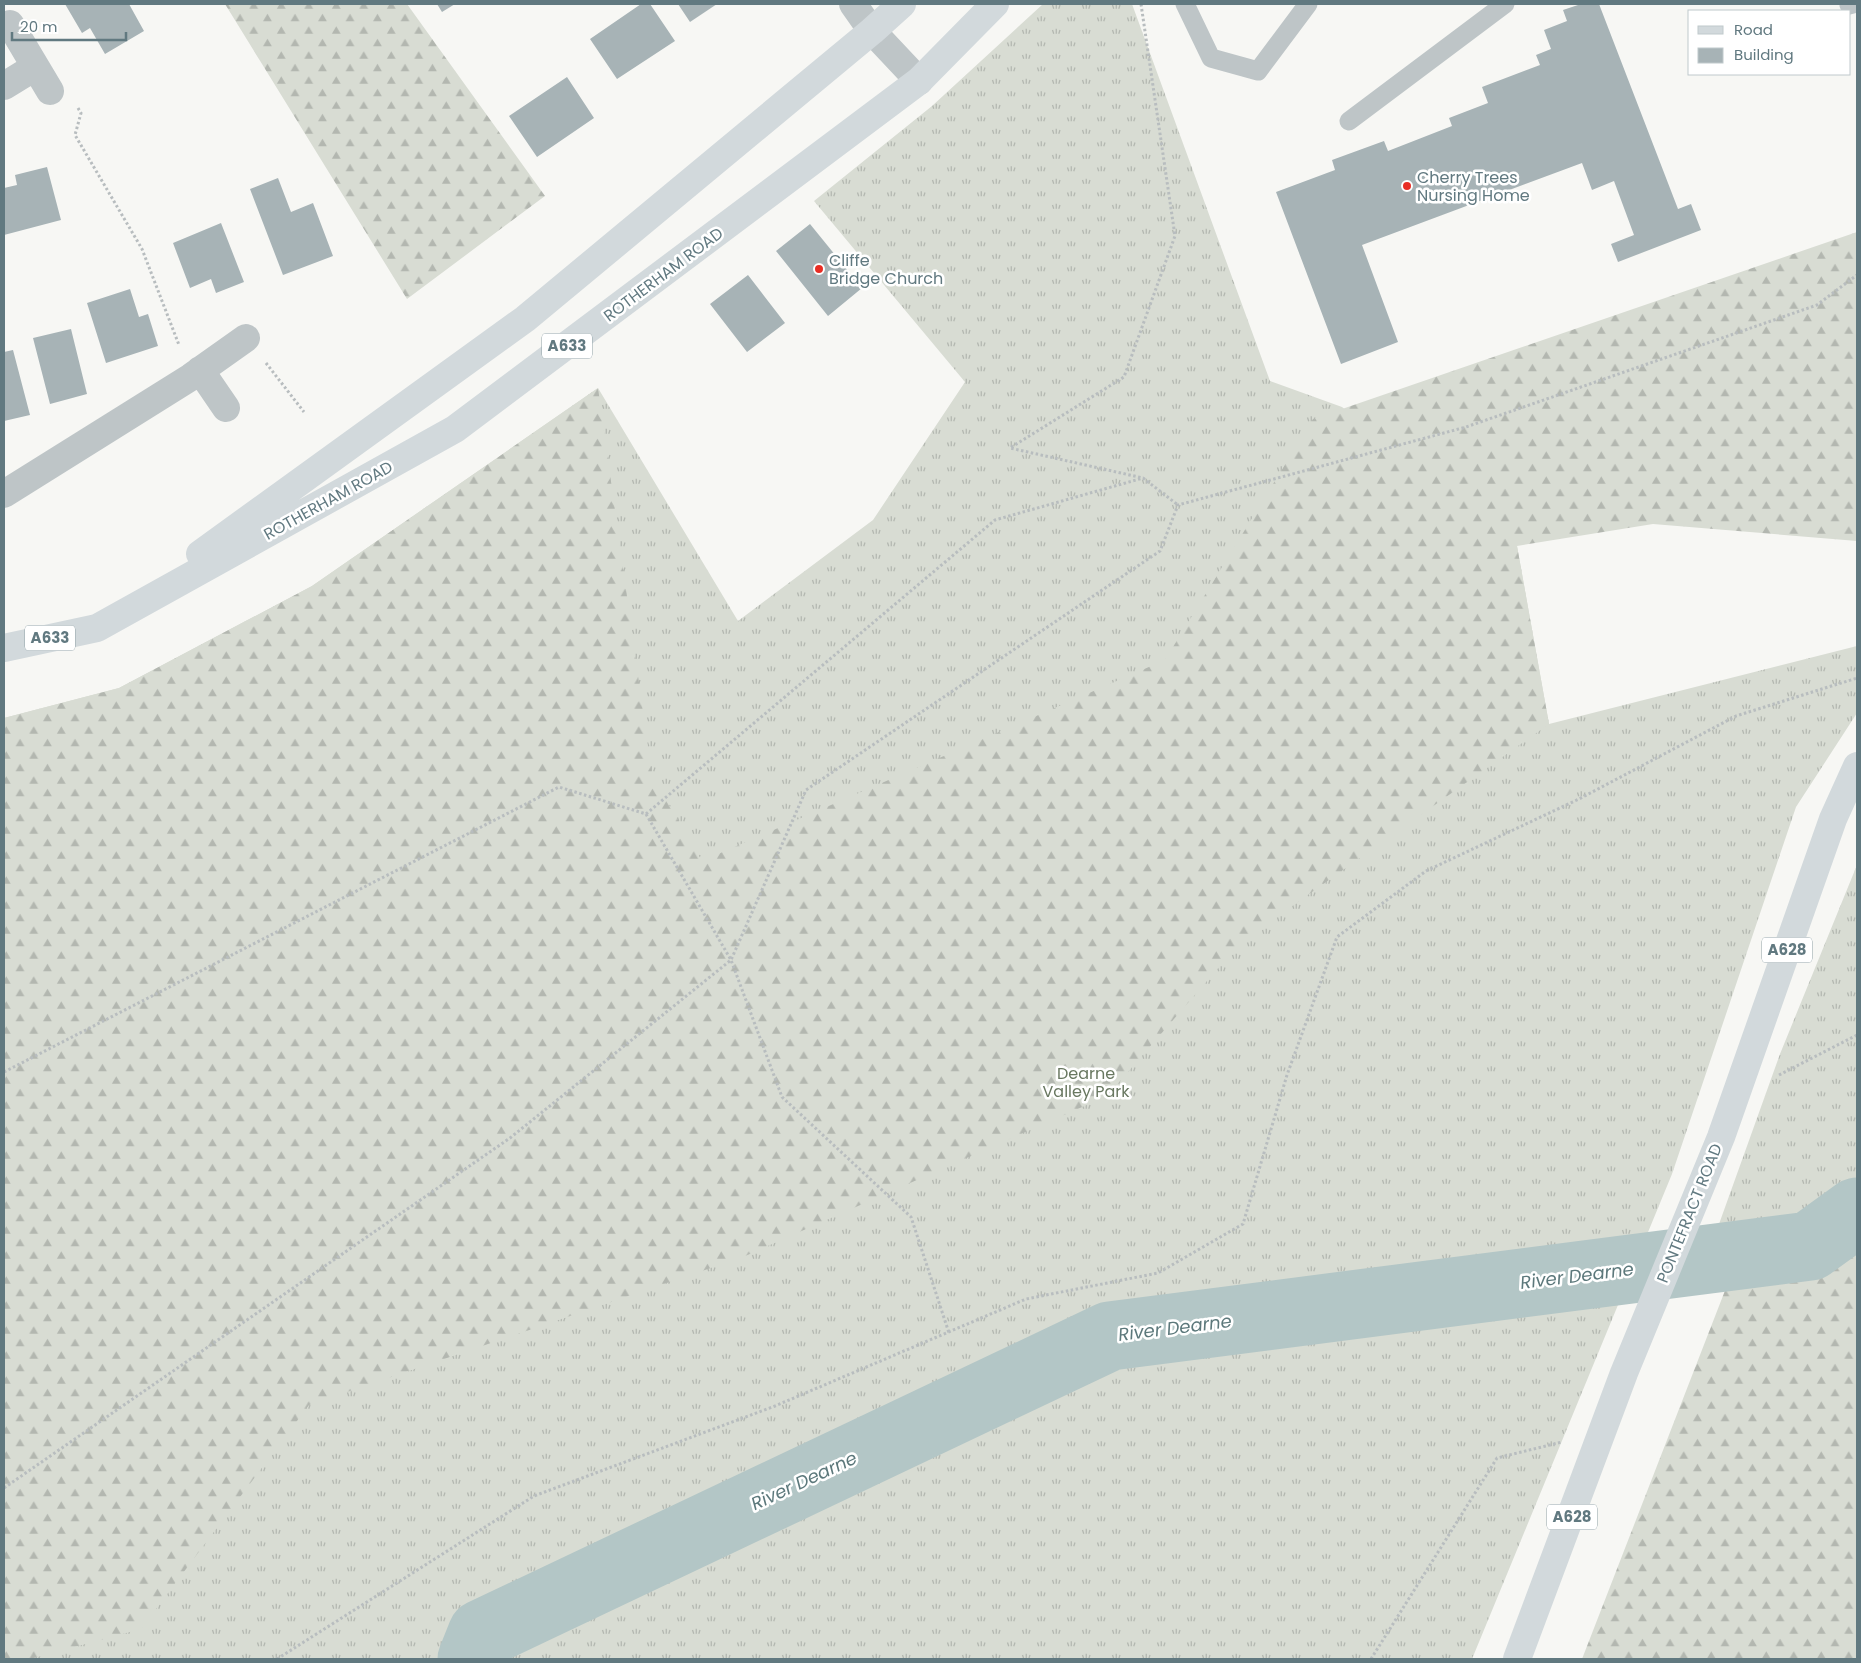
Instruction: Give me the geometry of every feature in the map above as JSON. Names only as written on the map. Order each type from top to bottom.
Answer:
[{"type":"main road","name":"ROTHERHAM ROAD","points":[[97,628],[525,319],[902,4]]},
{"type":"main road","name":"ROTHERHAM ROAD","points":[[4,648],[97,628],[456,429],[919,81],[995,4]]},
{"type":"main road","name":"PONTEFRACT ROAD","points":[[1517,1659],[1624,1373],[1721,1137],[1833,819],[1857,766]]},
{"type":"street","points":[[853,4],[872,31],[919,81]]},
{"type":"street","points":[[10,24],[50,91]]},
{"type":"street","points":[[4,86],[36,67]]},
{"type":"street","points":[[4,494],[195,374],[246,338]]},
{"type":"street","points":[[195,374],[226,408]]},
{"type":"lane","points":[[1185,4],[1211,58],[1258,71],[1308,4]]},
{"type":"lane","points":[[1349,121],[1505,4]]},
{"type":"path","points":[[1141,4],[1175,236],[1124,377],[1010,448],[1143,478],[1178,505]]},
{"type":"path","points":[[50,91],[63,82],[81,113],[75,135],[142,249],[195,374]]},
{"type":"path","points":[[1178,505],[1466,427],[1817,305],[1857,275]]},
{"type":"path","points":[[246,338],[304,412]]},
{"type":"path","points":[[646,814],[995,520],[1143,478]]},
{"type":"path","points":[[4,1488],[510,1138],[730,960],[806,790],[1160,551],[1178,505]]},
{"type":"path","points":[[277,1659],[534,1496],[775,1406],[1026,1299],[1158,1273],[1243,1224],[1287,1075],[1337,938],[1426,871],[1580,799],[1736,716],[1857,678]]},
{"type":"path","points":[[4,1072],[560,787],[646,814],[730,960],[782,1097],[911,1217],[949,1333]]},
{"type":"path","points":[[1736,1096],[1857,1035]]},
{"type":"path","points":[[1371,1659],[1497,1458],[1602,1433]]},
{"type":"green space","points":[[225,4],[407,4],[545,196],[407,299]]},
{"type":"green space","name":"Dearne Valley Park","points":[[1043,4],[1132,4],[1270,381],[1342,407],[1517,546],[1549,724],[1857,646],[1857,713],[1796,807],[1672,1174],[1472,1659],[4,1659],[4,718],[119,688],[312,586],[598,388],[738,621],[873,520],[965,382],[814,201],[932,106]]},
{"type":"green space","points":[[1857,232],[1857,541],[1653,524],[1517,546],[1549,724],[1240,943],[1107,1096],[743,1257],[309,1405],[141,1629],[30,1659],[4,1659],[4,718],[119,688],[312,586],[598,388],[652,776],[702,861],[1165,660],[1313,419]]},
{"type":"green space","points":[[1857,865],[1857,1240],[1817,1270],[1726,1288],[1695,1291],[1780,1054]]},
{"type":"green space","points":[[1857,1240],[1857,1659],[1582,1659],[1726,1288],[1817,1270]]},
{"type":"building","points":[[65,4],[129,4],[144,31],[105,54],[90,28],[82,33]]},
{"type":"building","points":[[437,4],[455,4],[442,12]]},
{"type":"building","points":[[641,4],[650,4],[675,41],[617,79],[590,39]]},
{"type":"building","points":[[678,4],[717,4],[690,22]]},
{"type":"building","name":"Cherry Trees Nursing Home","points":[[1581,4],[1599,4],[1678,209],[1691,204],[1701,230],[1618,262],[1611,244],[1634,235],[1614,181],[1592,190],[1582,163],[1362,245],[1398,342],[1341,364],[1276,192],[1335,170],[1332,160],[1384,141],[1388,151],[1452,126],[1449,118],[1488,103],[1482,87],[1540,65],[1536,55],[1551,49],[1544,30],[1567,21],[1563,10]]},
{"type":"building","points":[[567,77],[594,118],[537,157],[509,116]]},
{"type":"building","points":[[47,167],[61,220],[4,235],[4,188],[17,185],[15,175]]},
{"type":"building","points":[[278,178],[291,212],[313,203],[333,256],[283,275],[250,189]]},
{"type":"building","points":[[221,223],[244,282],[216,293],[211,279],[190,288],[173,243]]},
{"type":"building","name":"Cliffe Bridge Church","points":[[810,224],[862,288],[828,316],[776,251]]},
{"type":"building","points":[[748,275],[785,323],[747,352],[710,304]]},
{"type":"building","points":[[130,289],[139,317],[148,314],[158,346],[106,363],[87,303]]},
{"type":"building","points":[[71,329],[87,394],[50,404],[33,338]]},
{"type":"building","points":[[13,350],[30,415],[4,421],[4,352]]},
{"type":"waterway","name":"River Dearne","points":[[472,1659],[482,1634],[1110,1336],[1810,1246],[1857,1212]]},
{"type":"place","name":"Cherry Trees Nursing Home","points":[[1407,186]]},
{"type":"place","name":"Cliffe Bridge Church","points":[[819,269]]}]
